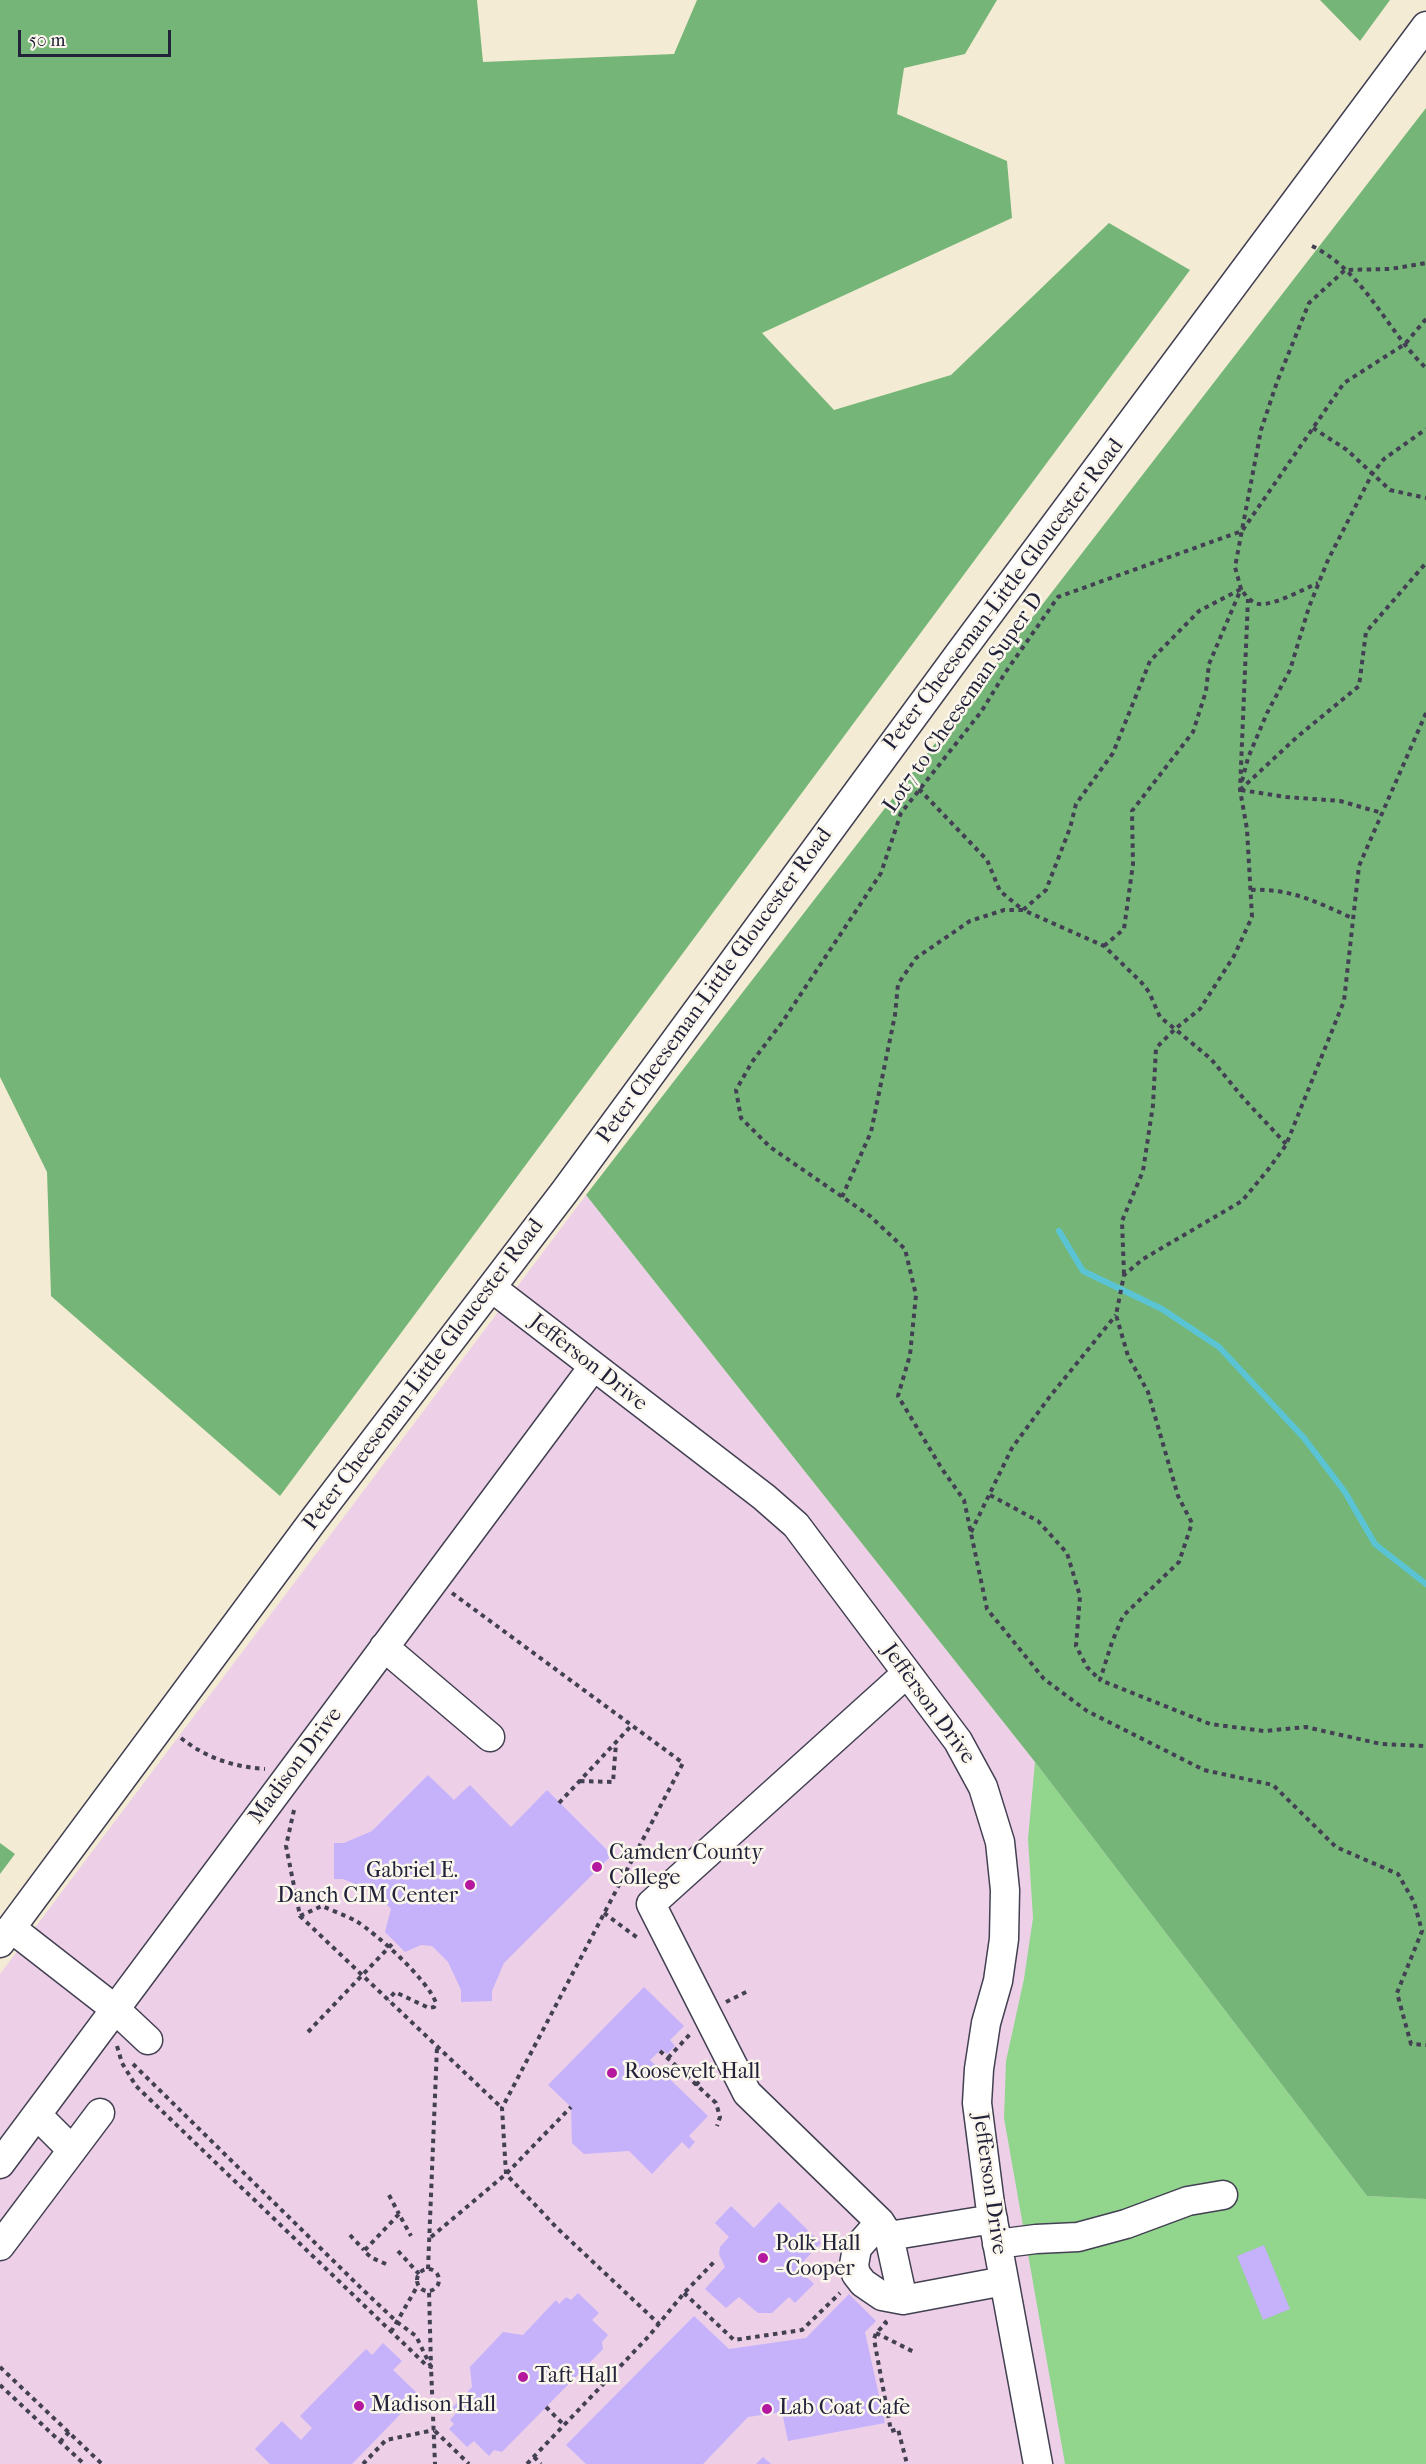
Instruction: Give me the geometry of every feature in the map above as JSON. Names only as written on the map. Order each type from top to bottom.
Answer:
[{"type":"street","name":"Peter Cheeseman-Little Gloucester Road","points":[[5,1935],[312,1522],[492,1288],[1426,26]]},
{"type":"street","name":"Jefferson Drive","points":[[492,1288],[764,1497],[796,1525],[972,1763],[983,1787],[1000,1842],[1005,1890],[1004,1939],[1000,1971],[986,2023],[979,2069],[977,2103],[980,2136],[1038,2464]]},
{"type":"street","name":"Madison Drive","points":[[0,2164],[593,1367]]},
{"type":"street","points":[[384,1647],[490,1737]]},
{"type":"street","points":[[903,2301],[885,2229],[747,2093],[651,1904],[907,1673]]},
{"type":"street","points":[[5,1935],[115,2010],[148,2040]]},
{"type":"street","points":[[0,2246],[99,2114]]},
{"type":"street","points":[[37,2115],[72,2150]]},
{"type":"street","points":[[1004,2281],[903,2301],[872,2291],[856,2274],[854,2265],[857,2248],[885,2229],[995,2231],[1050,2240],[1078,2237],[1126,2224],[1188,2201],[1223,2195]]},
{"type":"path","points":[[1312,246],[1335,259],[1346,270],[1426,368]]},
{"type":"path","points":[[1318,583],[1280,599],[1259,604],[1248,599],[1241,590],[1235,567],[1261,430],[1294,336],[1310,303],[1346,270],[1390,269],[1426,262]]},
{"type":"path","points":[[1242,531],[1344,383],[1405,344],[1426,319]]},
{"type":"path","points":[[1313,428],[1347,450],[1390,490],[1426,498]]},
{"type":"path","points":[[1240,790],[1248,758],[1267,713],[1290,670],[1318,583],[1372,474],[1384,459],[1426,429]]},
{"type":"path","name":"Lot7 to Cheeseman Super D","points":[[1242,531],[1058,597],[981,712],[901,813],[881,873],[783,1021],[752,1062],[736,1090],[741,1118],[770,1147],[870,1216],[904,1249],[916,1295],[909,1355],[898,1396],[942,1469],[964,1500],[987,1608],[1044,1679],[1087,1711],[1204,1770],[1273,1785],[1336,1847],[1398,1874],[1414,1902],[1422,1931],[1397,1994],[1411,2044],[1426,2044]]},
{"type":"path","points":[[1240,790],[1359,686],[1366,632],[1426,563]]},
{"type":"path","points":[[842,1197],[871,1132],[895,1015],[898,984],[916,958],[970,921],[1004,910],[1023,910],[1046,890],[1070,828],[1076,804],[1113,753],[1150,661],[1199,611],[1241,590]]},
{"type":"path","points":[[1104,946],[1124,929],[1134,864],[1132,811],[1193,732],[1206,691],[1209,664],[1241,590]]},
{"type":"path","points":[[1101,1680],[1112,1642],[1123,1616],[1179,1562],[1192,1523],[1178,1496],[1148,1392],[1128,1356],[1116,1315],[1124,1275],[1122,1221],[1143,1171],[1153,1105],[1156,1048],[1200,1009],[1234,956],[1252,917],[1247,829],[1240,790],[1248,599]]},
{"type":"path","points":[[1124,1275],[1143,1259],[1242,1201],[1286,1145],[1344,1001],[1359,866],[1426,712]]},
{"type":"path","points":[[919,789],[987,860],[1000,891],[1023,910],[1104,946],[1149,992],[1160,1017],[1211,1059],[1286,1145]]},
{"type":"path","points":[[1240,790],[1286,797],[1340,801],[1382,813]]},
{"type":"path","points":[[1251,890],[1268,889],[1313,899],[1352,918]]},
{"type":"path","points":[[971,1533],[1012,1448],[1051,1395],[1116,1315]]},
{"type":"path","points":[[990,1495],[1038,1521],[1067,1553],[1080,1596],[1076,1646],[1087,1667],[1101,1680],[1210,1724],[1264,1731],[1306,1727],[1380,1744],[1426,1746]]},
{"type":"path","points":[[435,1578],[683,1763],[502,2108],[506,2174],[557,2228],[659,2324]]},
{"type":"path","points":[[559,1803],[632,1725]]},
{"type":"path","points":[[177,1735],[207,1755],[236,1765],[266,1769],[297,1792],[286,1846],[300,1916],[502,2108]]},
{"type":"path","points":[[580,1781],[613,1782],[616,1742]]},
{"type":"path","points":[[300,1916],[322,1906],[356,1921],[389,1947],[413,1972],[436,2003],[434,2007],[429,2008],[395,1992],[388,2000]]},
{"type":"path","points":[[604,1912],[639,1939]]},
{"type":"path","points":[[308,2032],[394,1942]]},
{"type":"path","points":[[115,2010],[117,2045],[122,2063],[136,2086],[391,2332],[431,2367]]},
{"type":"path","points":[[428,2269],[437,2047]]},
{"type":"path","points":[[660,2050],[716,2103],[720,2116],[717,2126]]},
{"type":"path","points":[[133,2064],[396,2322],[416,2336],[431,2367]]},
{"type":"path","points":[[430,2237],[506,2174],[571,2106]]},
{"type":"path","points":[[389,2196],[411,2236]]},
{"type":"path","points":[[364,2251],[399,2214]]},
{"type":"path","points":[[350,2235],[372,2258],[386,2265]]},
{"type":"path","points":[[391,2332],[419,2285],[419,2274],[398,2251]]},
{"type":"path","points":[[527,2464],[714,2262]]},
{"type":"path","points":[[419,2274],[428,2269]]},
{"type":"path","points":[[419,2285],[429,2290],[436,2287],[439,2281],[436,2273],[428,2269]]},
{"type":"path","points":[[429,2290],[435,2464]]},
{"type":"path","points":[[878,2315],[886,2323],[876,2333],[874,2339],[891,2431],[898,2429],[907,2464]]},
{"type":"path","points":[[876,2333],[914,2352]]},
{"type":"path","points":[[867,2342],[874,2339]]},
{"type":"path","points":[[0,2367],[102,2464]]},
{"type":"path","points":[[0,2385],[84,2464]]},
{"type":"path","points":[[546,2407],[564,2425]]},
{"type":"path","points":[[363,2464],[386,2440],[434,2430]]},
{"type":"path","points":[[434,2430],[469,2464]]},
{"type":"path","points":[[60,2442],[69,2432]]},
{"type":"path","points":[[534,2457],[541,2464]]},
{"type":"shaded area","name":"Camden County College","points":[[586,1195],[1035,1762],[1367,2196],[1426,2199],[1426,2464],[0,2464],[0,1974]]},
{"type":"green space","points":[[0,0],[477,0],[483,62],[674,54],[697,0],[997,0],[965,54],[904,68],[897,114],[1007,161],[1012,218],[762,333],[834,410],[951,375],[1109,223],[1190,270],[280,1496],[51,1296],[47,1172],[0,1077]]},
{"type":"green space","points":[[1320,0],[1390,0],[1360,41]]},
{"type":"green space","points":[[1426,108],[1426,2199],[1367,2196],[1035,1762],[586,1195]]},
{"type":"green space","points":[[1035,1762],[1367,2196],[1426,2199],[1426,2464],[1065,2464],[1004,2118],[1006,2061],[1024,1979],[1033,1918],[1028,1839]]},
{"type":"green space","points":[[0,1843],[15,1854],[0,1874]]},
{"type":"building","name":"Gabriel E. Danch CIM Center","points":[[428,1775],[454,1800],[470,1785],[511,1827],[547,1790],[612,1855],[504,1963],[492,1991],[492,2001],[461,2002],[461,1990],[448,1962],[432,1946],[421,1945],[405,1952],[385,1932],[391,1909],[375,1892],[343,1879],[334,1879],[334,1843],[344,1843],[372,1831]]},
{"type":"building","name":"Roosevelt Hall","points":[[644,1987],[684,2026],[670,2040],[675,2046],[667,2054],[662,2049],[650,2060],[708,2116],[689,2136],[695,2142],[689,2149],[682,2142],[652,2174],[629,2151],[584,2154],[572,2143],[571,2107],[548,2085]]},
{"type":"building","name":"Polk Hall - Cooper","points":[[779,2202],[821,2243],[797,2268],[814,2284],[795,2303],[789,2297],[772,2313],[758,2313],[739,2297],[726,2308],[705,2289],[725,2267],[719,2254],[720,2247],[729,2237],[715,2223],[731,2206],[754,2228]]},
{"type":"building","points":[[1264,2245],[1290,2309],[1263,2320],[1237,2256]]},
{"type":"building","name":"Taft Hall","points":[[578,2293],[599,2313],[592,2320],[608,2335],[602,2342],[603,2349],[502,2452],[494,2450],[489,2456],[474,2441],[467,2447],[449,2429],[454,2424],[450,2420],[457,2412],[452,2408],[472,2387],[470,2367],[503,2332],[523,2335],[556,2300],[559,2304],[566,2297],[571,2300]]},
{"type":"building","points":[[849,2294],[876,2321],[865,2332],[885,2423],[788,2441],[782,2412],[748,2417],[703,2464],[586,2464],[566,2445],[694,2316],[729,2349],[806,2338]]},
{"type":"building","name":"Madison Hall","points":[[383,2343],[402,2361],[393,2370],[419,2395],[352,2464],[270,2464],[255,2449],[282,2421],[301,2440],[312,2428],[300,2416],[366,2349],[372,2355]]},
{"type":"building","points":[[763,2457],[771,2464],[756,2464]]},
{"type":"waterway","points":[[1059,1231],[1083,1271],[1162,1309],[1219,1347],[1304,1438],[1345,1492],[1375,1544],[1426,1584]]},
{"type":"place","name":"Camden County College","points":[[597,1867]]},
{"type":"place","name":"Gabriel E. Danch CIM Center","points":[[470,1885]]},
{"type":"place","name":"Roosevelt Hall","points":[[612,2073]]},
{"type":"place","name":"Polk Hall - Cooper","points":[[763,2258]]},
{"type":"place","name":"Taft Hall","points":[[523,2377]]},
{"type":"place","name":"Madison Hall","points":[[359,2406]]},
{"type":"place","name":"Lab Coat Cafe","points":[[767,2409]]}]
